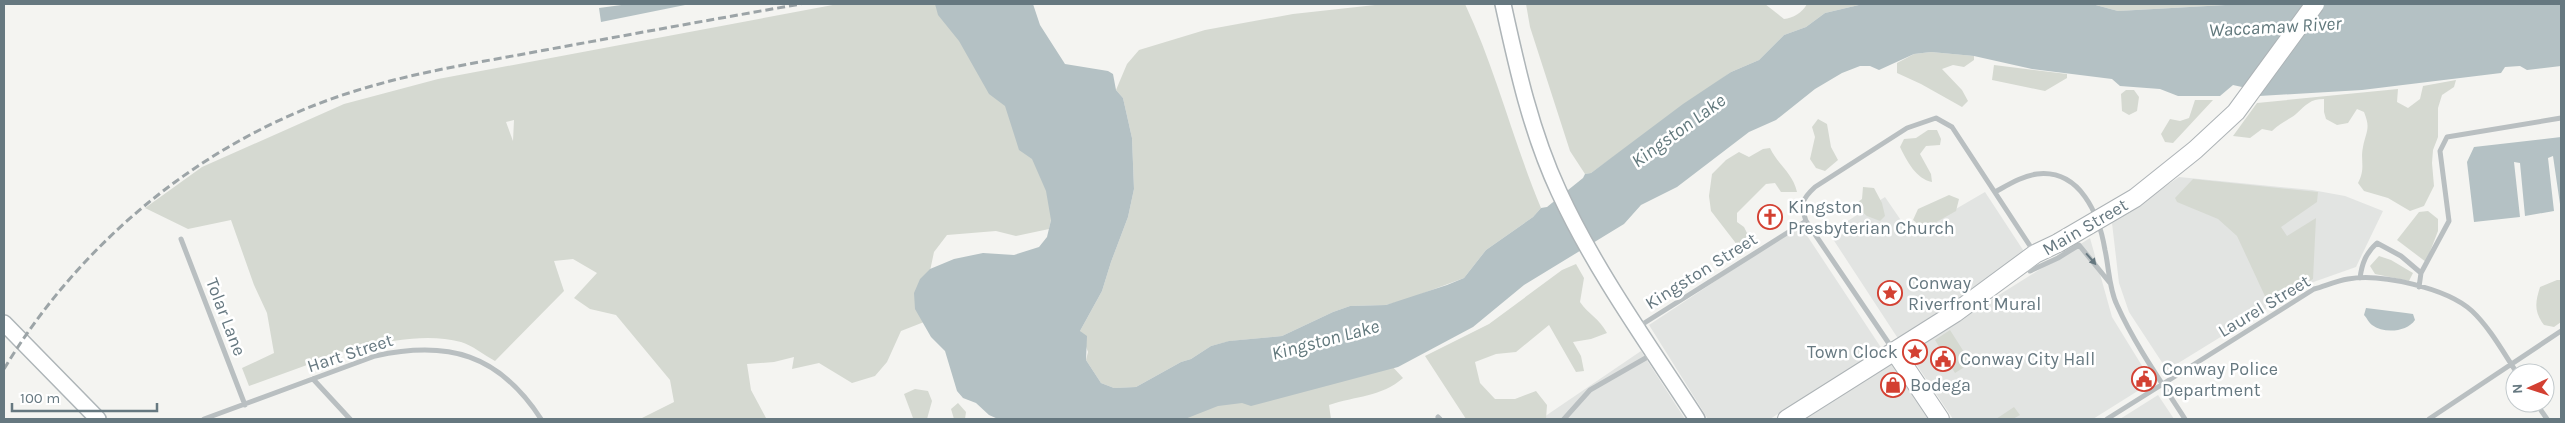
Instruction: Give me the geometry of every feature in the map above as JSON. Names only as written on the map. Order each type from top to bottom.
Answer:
[{"type":"main road","points":[[1503,4],[1528,109],[1546,160],[1580,233],[1697,419]]},
{"type":"main road","name":"Main Street","points":[[1787,419],[1955,313],[2030,259],[2135,198],[2195,150],[2236,112],[2315,4]]},
{"type":"main road","points":[[4,323],[98,419]]},
{"type":"main road","points":[[1895,352],[1940,419]]},
{"type":"street","points":[[1895,352],[1806,220],[1801,207],[1803,198],[1815,188],[1907,128],[1936,118],[1952,127],[1995,192],[2030,259],[2030,270],[2058,258],[2079,245],[2111,284]]},
{"type":"street","points":[[2419,287],[2421,273],[2449,221],[2440,151],[2447,137],[2561,118]]},
{"type":"street","points":[[1995,192],[2023,178],[2037,174],[2066,178],[2074,184],[2090,204],[2102,232],[2116,304],[2185,419]]},
{"type":"street","name":"Kingston Street","points":[[1638,327],[1806,220]]},
{"type":"street","name":"Tolar Lane","points":[[181,239],[245,405]]},
{"type":"street","points":[[2360,278],[2362,264],[2369,250],[2377,243],[2401,256],[2421,273]]},
{"type":"street","name":"Laurel Street","points":[[2107,419],[2314,289],[2348,279],[2376,277],[2455,298],[2471,310],[2487,328],[2510,363]]},
{"type":"street","points":[[2513,363],[2561,331]]},
{"type":"street","name":"Hart Street","points":[[204,419],[375,356],[405,350],[429,348],[471,357],[506,378],[540,419]]},
{"type":"street","points":[[1564,419],[1590,390],[1654,353]]},
{"type":"street","points":[[2429,419],[2505,368]]},
{"type":"street","points":[[313,379],[350,419]]},
{"type":"shaded area","points":[[838,4],[950,4],[973,41],[1055,200],[1049,229],[1016,236],[996,231],[947,235],[934,252],[927,285],[924,322],[901,331],[887,362],[875,376],[852,383],[819,363],[792,369],[794,357],[774,362],[747,364],[751,390],[766,418],[761,419],[640,419],[674,402],[670,380],[616,315],[590,309],[574,298],[597,273],[573,259],[554,261],[564,291],[495,361],[461,342],[443,339],[403,339],[306,361],[307,365],[249,386],[242,368],[274,353],[267,313],[254,285],[231,220],[188,229],[145,208],[202,167],[344,104],[438,79]],"holes":[[[514,120],[513,141],[506,122]]]},
{"type":"shaded area","points":[[1384,4],[1465,4],[1486,54],[1541,208],[1533,217],[1486,250],[1464,278],[1386,305],[1350,306],[1282,336],[1230,341],[1211,346],[1191,359],[1181,362],[1136,387],[1114,388],[1101,383],[1086,360],[1088,352],[1080,331],[1102,291],[1128,217],[1134,189],[1132,138],[1123,98],[1116,90],[1127,64],[1139,50],[1205,30],[1293,14]]},
{"type":"shaded area","points":[[1526,4],[1765,4],[1784,19],[1797,15],[1807,4],[1863,4],[1825,13],[1806,27],[1784,35],[1759,60],[1731,72],[1591,173],[1585,174],[1570,151],[1530,27]]},
{"type":"shaded area","points":[[2092,4],[2243,4],[2118,11]]},
{"type":"shaded area","points":[[1931,52],[1974,56],[1974,60],[1964,67],[1953,65],[1942,69],[1962,90],[1968,101],[1962,107],[1897,73],[1897,63],[1914,54]]},
{"type":"shaded area","points":[[1994,65],[2067,74],[2067,78],[2045,91],[1992,80]]},
{"type":"shaded area","points":[[2456,80],[2454,87],[2442,95],[2438,108],[2438,137],[2433,150],[2432,163],[2434,186],[2424,206],[2410,211],[2388,198],[2364,191],[2358,183],[2362,173],[2362,152],[2368,126],[2364,112],[2357,109],[2348,123],[2337,125],[2326,119],[2324,99],[2315,100],[2308,103],[2272,131],[2262,129],[2250,138],[2233,136],[2257,103],[2398,89],[2397,102],[2408,108],[2420,99],[2423,86]]},
{"type":"shaded area","points":[[2126,90],[2134,90],[2139,97],[2137,111],[2129,115],[2122,111],[2121,94]]},
{"type":"shaded area","points":[[2195,100],[2213,100],[2173,143],[2165,142],[2161,134],[2170,119],[2180,121],[2189,118]]},
{"type":"shaded area","points":[[1818,119],[1827,124],[1831,147],[1838,160],[1825,171],[1816,168],[1810,159],[1815,137],[1812,127]]},
{"type":"shaded area","points":[[1928,130],[1937,130],[1941,139],[1940,145],[1926,146],[1920,154],[1931,174],[1932,182],[1917,173],[1900,147],[1904,139],[1916,138]]},
{"type":"shaded area","points":[[1770,148],[1789,174],[1797,192],[1781,192],[1775,183],[1766,184],[1737,213],[1737,222],[1744,227],[1750,239],[1738,246],[1711,211],[1709,196],[1712,174],[1726,160],[1739,152],[1749,157],[1763,149]]},
{"type":"shaded area","points":[[2179,177],[2312,190],[2345,196],[2383,211],[2356,267],[2305,285],[2167,370],[2129,312],[2119,283],[2112,223]]},
{"type":"shaded area","points":[[2193,179],[2318,192],[2317,202],[2281,227],[2287,236],[2316,218],[2313,279],[2270,307],[2237,236],[2218,219],[2177,202],[2175,198]]},
{"type":"shaded area","points":[[1863,187],[1874,188],[1882,203],[1885,216],[1880,221],[1867,216],[1854,205],[1862,199]]},
{"type":"shaded area","points":[[1985,192],[2025,253],[1899,340],[1829,233],[1885,197],[1911,235]]},
{"type":"shaded area","points":[[1949,195],[1959,199],[1956,211],[1924,229],[1913,220],[1918,209]]},
{"type":"shaded area","points":[[2428,211],[2438,219],[2438,231],[2426,262],[2397,240],[2419,212]]},
{"type":"shaded area","points":[[1800,225],[1882,349],[1770,419],[1708,419],[1649,325]]},
{"type":"shaded area","points":[[2090,238],[2112,317],[2152,382],[2093,419],[1953,419],[1908,352]]},
{"type":"shaded area","points":[[2379,256],[2391,260],[2413,273],[2409,281],[2375,274],[2370,266]]},
{"type":"shaded area","points":[[1576,264],[1584,278],[1580,302],[1607,333],[1591,339],[1573,342],[1581,356],[1584,371],[1576,372],[1549,325],[1516,352],[1496,354],[1475,362],[1480,383],[1495,399],[1515,399],[1536,391],[1547,405],[1546,419],[1466,419],[1425,356],[1489,324],[1562,270]]},
{"type":"shaded area","points":[[2561,280],[2561,322],[2554,327],[2544,325],[2538,316],[2536,303],[2540,287]]},
{"type":"shaded area","points":[[1950,330],[1971,363],[1955,373],[1935,340]]},
{"type":"shaded area","points":[[1641,351],[1685,419],[1541,419]]},
{"type":"shaded area","points":[[1892,362],[1930,419],[1793,419]]},
{"type":"shaded area","points":[[1391,365],[1403,378],[1377,393],[1329,405],[1331,419],[1158,419]]},
{"type":"shaded area","points":[[915,389],[928,391],[932,401],[927,419],[913,418],[904,394]]},
{"type":"shaded area","points":[[2158,395],[2174,419],[2120,419]]},
{"type":"shaded area","points":[[958,403],[966,412],[965,419],[954,419],[951,409]]},
{"type":"shaded area","points":[[2014,407],[2020,415],[2013,419],[1996,419]]},
{"type":"water","points":[[629,4],[690,4],[601,22],[599,8]]},
{"type":"water","points":[[935,4],[1033,4],[1040,25],[1065,64],[1108,71],[1113,74],[1116,90],[1123,98],[1132,138],[1134,189],[1128,217],[1102,291],[1080,331],[1087,336],[1086,360],[1101,383],[1114,388],[1136,387],[1181,362],[1191,359],[1211,346],[1229,341],[1282,336],[1350,306],[1386,305],[1464,278],[1486,250],[1533,217],[1541,208],[1547,207],[1583,178],[1585,174],[1591,173],[1683,104],[1731,72],[1759,60],[1784,35],[1806,27],[1825,13],[1863,4],[2092,4],[2118,11],[2243,4],[2561,4],[2561,66],[2527,70],[2520,66],[2505,67],[2501,73],[2362,90],[2259,96],[2251,89],[2233,85],[2220,96],[2178,96],[2160,89],[2120,86],[2112,79],[2032,69],[1974,56],[1931,52],[1914,54],[1879,70],[1870,66],[1860,66],[1842,73],[1815,89],[1776,120],[1749,132],[1677,187],[1641,205],[1624,224],[1524,285],[1473,327],[1398,367],[1251,406],[1242,403],[1218,406],[1185,419],[998,419],[989,415],[976,403],[963,398],[957,391],[945,351],[931,337],[915,309],[914,293],[920,279],[930,269],[954,259],[983,253],[1014,255],[1039,247],[1047,237],[1051,220],[1046,191],[1032,159],[1019,150],[1005,106],[989,94],[959,41],[938,15]]},
{"type":"water","points":[[2561,137],[2561,211],[2553,156],[2548,158],[2554,211],[2525,216],[2520,163],[2514,162],[2520,217],[2474,222],[2467,162],[2474,147]]},
{"type":"water","points":[[2366,308],[2413,314],[2415,320],[2407,327],[2401,329],[2383,330],[2370,323],[2364,315]]},
{"type":"railway","points":[[4,369],[37,320],[73,275],[114,233],[158,195],[206,161],[256,132],[309,107],[365,88],[430,72],[801,4]]},
{"type":"place","name":"Kingston Presbyterian Church","points":[[1770,217]]},
{"type":"place","name":"Conway Riverfront Mural","points":[[1890,293]]},
{"type":"place","name":"Town Clock","points":[[1915,352]]},
{"type":"place","name":"Conway City Hall","points":[[1943,359]]},
{"type":"place","name":"Conway Police Department","points":[[2144,379]]},
{"type":"place","name":"Bodega","points":[[1893,385]]},
{"type":"water label","name":"Waccamaw River","points":[[2275,26]]},
{"type":"water label","name":"Kingston Lake","points":[[1678,130]]},
{"type":"water label","name":"Kingston Lake","points":[[1325,339]]}]
